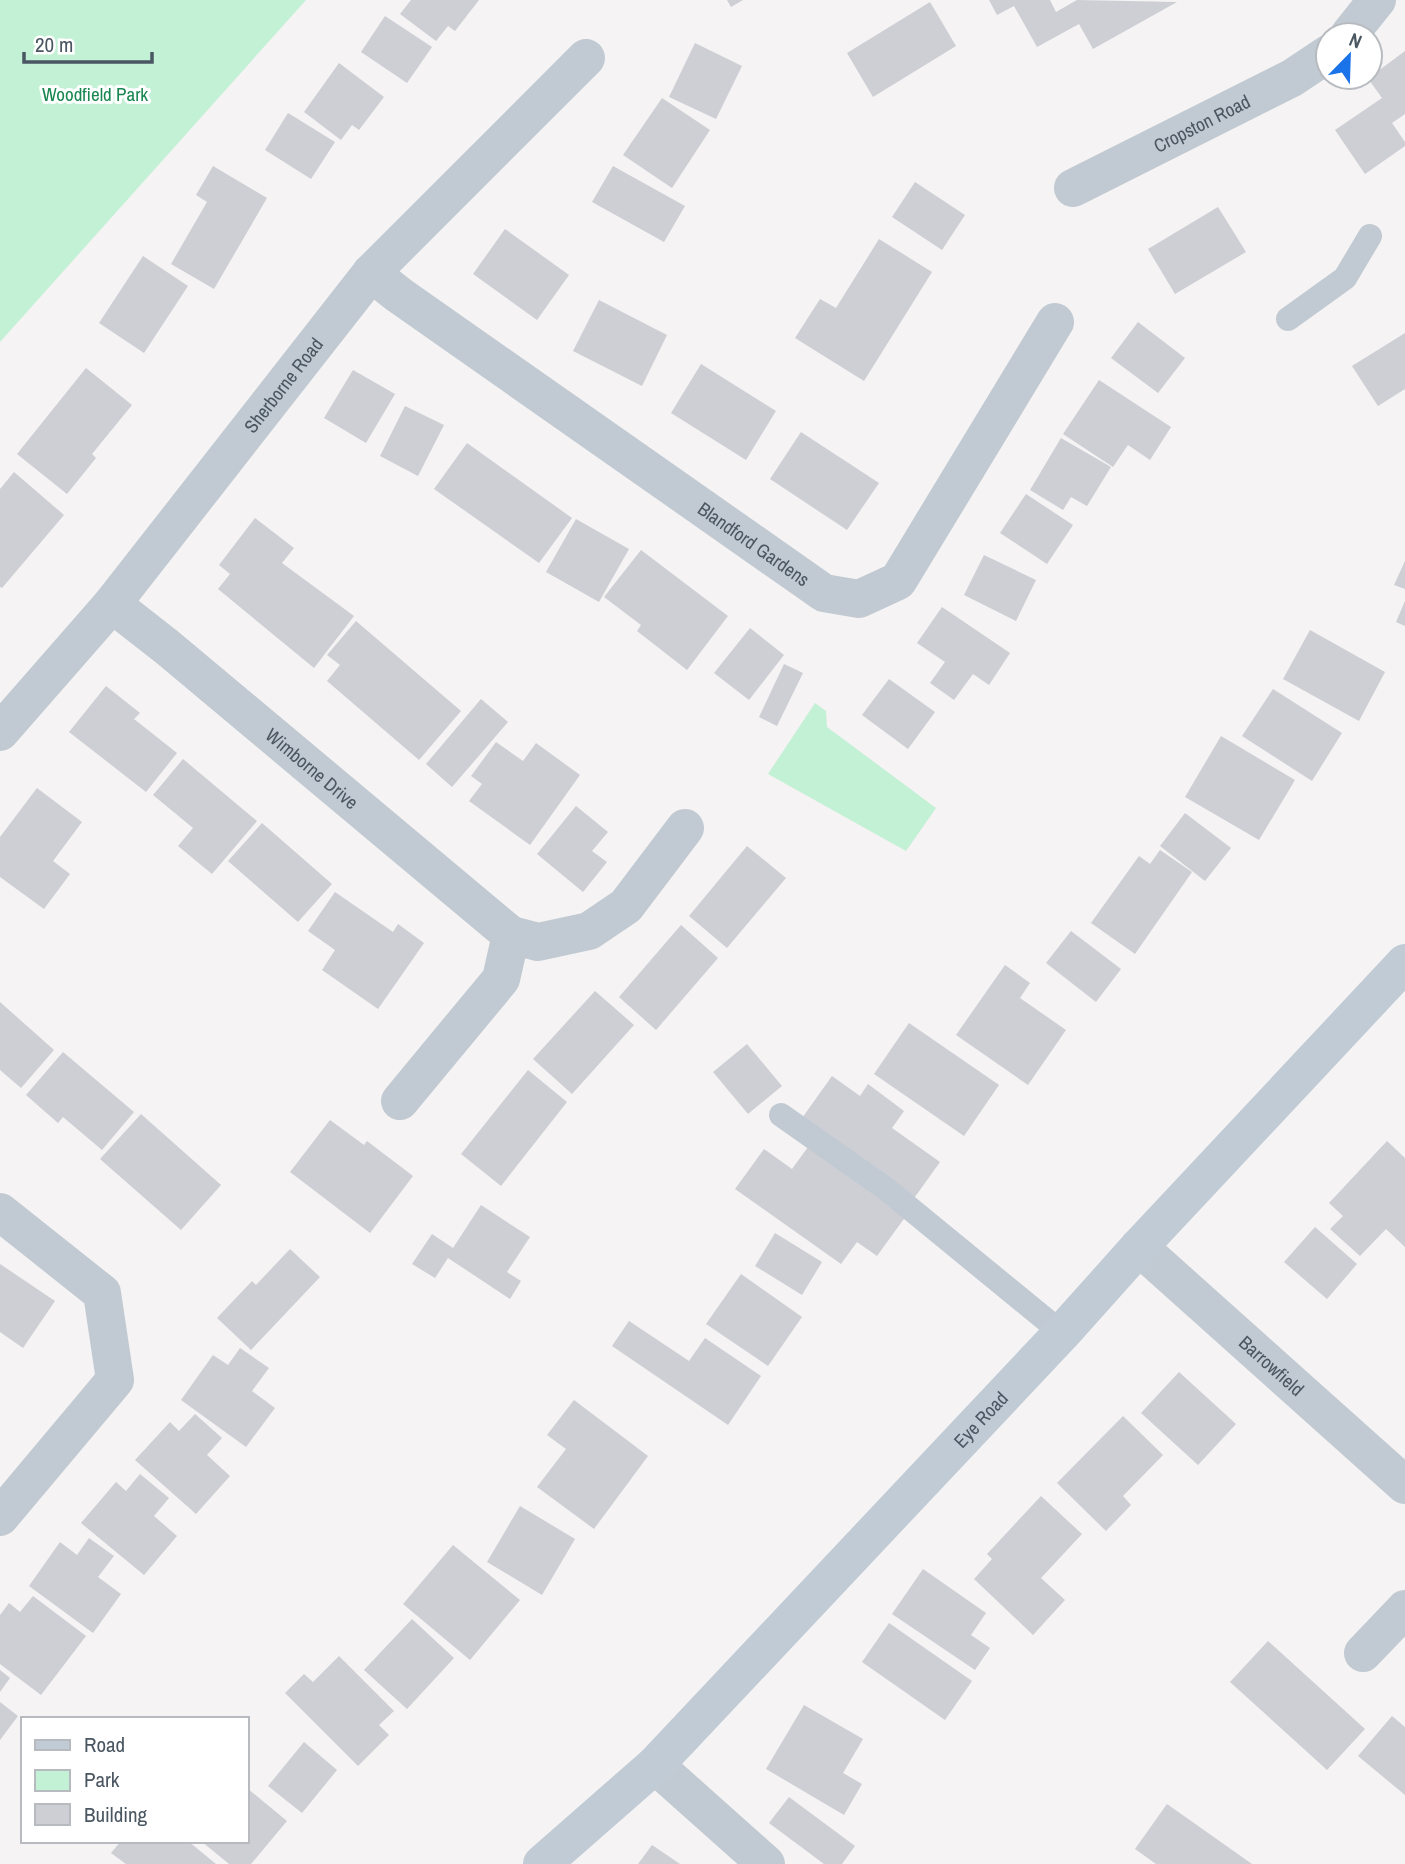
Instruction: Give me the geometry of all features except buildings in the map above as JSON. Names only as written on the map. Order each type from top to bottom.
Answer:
[{"type":"street","points":[[1360,21],[1377,0]]},
{"type":"street","name":"Sherborne Road","points":[[0,732],[112,604],[371,273],[586,58]]},
{"type":"street","name":"Cropston Road","points":[[1073,188],[1279,85],[1314,63]]},
{"type":"street","name":"Blandford Gardens","points":[[371,273],[824,593],[859,599],[898,581],[1055,322]]},
{"type":"street","name":"Wimborne Drive","points":[[112,604],[167,647],[511,936]]},
{"type":"street","points":[[400,1101],[501,979],[511,936],[538,942],[589,931],[626,906],[685,828]]},
{"type":"street","name":"Eye Road","points":[[542,1864],[655,1765],[1062,1333],[1405,963]]},
{"type":"street","points":[[0,1212],[103,1293],[115,1380],[0,1517]]},
{"type":"street","name":"Barrowfield","points":[[1139,1247],[1405,1485]]},
{"type":"street","points":[[1363,1653],[1405,1609]]},
{"type":"street","points":[[655,1765],[766,1864]]},
{"type":"lane","points":[[1288,318],[1345,278],[1370,236]]},
{"type":"lane","points":[[781,1115],[885,1188],[1062,1333]]},
{"type":"green space","name":"Woodfield Park","points":[[0,0],[306,0],[0,342]]},
{"type":"green space","points":[[815,703],[826,711],[827,727],[936,808],[906,851],[768,774]]}]
